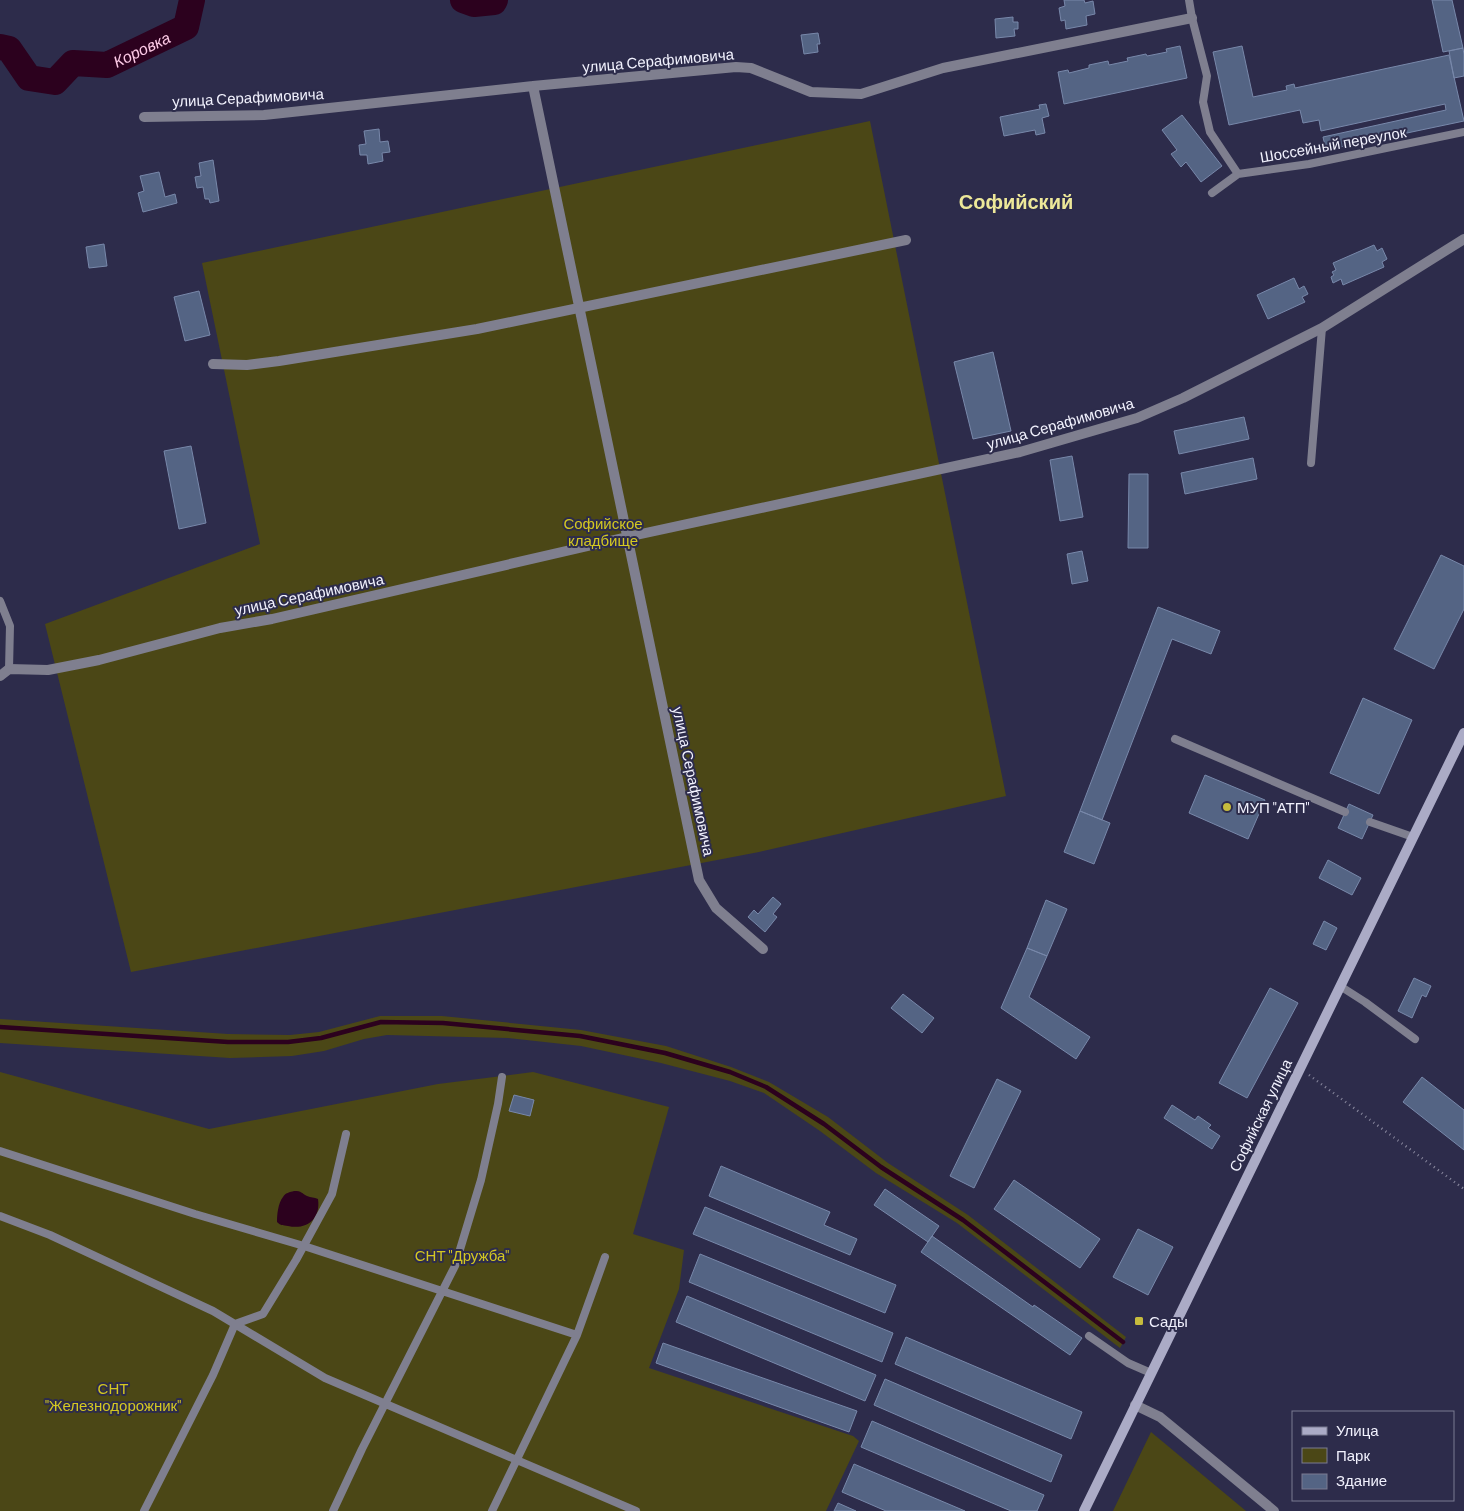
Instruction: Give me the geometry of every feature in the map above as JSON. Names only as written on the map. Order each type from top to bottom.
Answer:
[{"type":"main road","name":"Софийская улица","points":[[1084,1511],[1464,733]]},
{"type":"street","name":"улица Серафимовича","points":[[144,117],[264,115],[534,86],[736,67],[751,68],[810,92],[861,94],[943,68],[1192,18]]},
{"type":"street","name":"улица Серафимовича","points":[[534,86],[699,880],[716,908],[763,949]]},
{"type":"street","name":"улица Серафимовича","points":[[9,668],[48,670],[99,660],[220,628],[272,619],[627,536],[1020,452],[1137,418],[1183,398],[1322,328],[1464,239]]},
{"type":"street","points":[[213,364],[247,365],[279,361],[477,330],[906,240]]},
{"type":"street","points":[[0,676],[9,668]]},
{"type":"street","points":[[1135,1405],[1160,1417],[1274,1511]]},
{"type":"lane","points":[[1189,0],[1207,76],[1203,102],[1210,132],[1238,174]]},
{"type":"lane","name":"Шоссейный переулок","points":[[1212,193],[1238,174],[1310,164],[1464,132]]},
{"type":"lane","points":[[1311,463],[1322,328]]},
{"type":"lane","points":[[0,600],[10,626],[9,668]]},
{"type":"lane","points":[[1175,739],[1345,812]]},
{"type":"lane","points":[[1370,822],[1413,837]]},
{"type":"lane","points":[[1340,986],[1415,1039]]},
{"type":"lane","points":[[333,1511],[455,1266],[481,1180],[502,1077]]},
{"type":"lane","points":[[144,1511],[213,1375],[235,1324],[262,1314],[304,1246],[332,1194],[346,1134]]},
{"type":"lane","points":[[0,1151],[195,1214],[304,1246],[577,1335]]},
{"type":"lane","points":[[0,1216],[50,1235],[213,1311],[325,1378],[636,1511]]},
{"type":"lane","points":[[492,1511],[577,1335],[605,1256]]},
{"type":"lane","points":[[1090,1336],[1128,1363],[1151,1373]]},
{"type":"path","points":[[1299,1068],[1464,1189]]},
{"type":"green space","name":"Софийское кладбище","points":[[870,121],[1006,796],[759,852],[131,972],[45,624],[260,544],[202,263]]},
{"type":"green space","points":[[380,1016],[442,1016],[581,1030],[666,1046],[731,1067],[769,1082],[828,1117],[888,1163],[968,1215],[1126,1337],[1120,1348],[957,1223],[876,1173],[820,1131],[764,1093],[730,1081],[661,1063],[581,1046],[508,1038],[387,1035],[364,1039],[324,1051],[292,1056],[230,1058],[0,1043],[0,1019],[228,1034],[290,1035],[319,1032]]},
{"type":"green space","name":"СНТ \"Дружба\"","points":[[0,1072],[209,1129],[438,1084],[533,1072],[669,1107],[633,1234],[684,1250],[679,1289],[649,1368],[853,1436],[859,1441],[826,1511],[0,1511]]},
{"type":"green space","points":[[1151,1432],[1246,1511],[1113,1511]]},
{"type":"shaded area","points":[[294,1191],[318,1199],[317,1213],[315,1218],[306,1225],[295,1227],[281,1225],[277,1222],[280,1202],[285,1195]]},
{"type":"building","points":[[1064,0],[1084,0],[1085,3],[1093,1],[1095,14],[1086,16],[1087,25],[1066,29],[1065,20],[1061,21],[1059,8],[1065,6]]},
{"type":"building","points":[[1432,0],[1452,0],[1463,48],[1443,52]]},
{"type":"building","points":[[1013,17],[1013,22],[1018,22],[1018,29],[1014,29],[1015,36],[996,38],[995,19]]},
{"type":"building","points":[[818,33],[820,44],[817,44],[818,52],[804,54],[801,35]]},
{"type":"building","points":[[1180,46],[1187,78],[1064,104],[1058,72],[1068,70],[1069,73],[1089,68],[1089,65],[1108,61],[1109,65],[1128,61],[1127,58],[1167,52],[1166,49]]},
{"type":"building","points":[[1242,46],[1253,97],[1287,90],[1286,86],[1294,84],[1295,88],[1449,55],[1464,121],[1326,150],[1323,137],[1446,110],[1445,104],[1321,131],[1319,120],[1303,123],[1300,110],[1229,125],[1213,52]]},
{"type":"building","points":[[1463,48],[1464,76],[1454,78],[1449,51]]},
{"type":"building","points":[[1046,104],[1049,116],[1042,118],[1045,133],[1036,135],[1035,130],[1004,136],[1000,117],[1040,109],[1039,105]]},
{"type":"building","points":[[1182,115],[1222,166],[1201,182],[1186,162],[1181,167],[1171,154],[1177,150],[1162,130]]},
{"type":"building","points":[[379,129],[380,142],[388,141],[390,152],[382,153],[383,161],[368,164],[367,155],[360,155],[359,145],[366,144],[364,131]]},
{"type":"building","points":[[213,160],[219,201],[210,203],[209,199],[205,199],[203,187],[197,188],[195,177],[201,176],[199,163]]},
{"type":"building","points":[[159,172],[165,197],[175,194],[177,203],[143,212],[138,193],[144,191],[140,176]]},
{"type":"building","points":[[104,244],[107,266],[89,268],[86,247]]},
{"type":"building","points":[[1374,245],[1377,251],[1382,248],[1387,259],[1382,262],[1384,267],[1343,285],[1341,279],[1333,283],[1331,277],[1334,275],[1332,272],[1336,270],[1333,263]]},
{"type":"building","points":[[1294,278],[1299,289],[1304,286],[1308,294],[1302,297],[1305,302],[1268,319],[1257,295]]},
{"type":"building","points":[[199,291],[210,335],[185,341],[174,297]]},
{"type":"building","points":[[993,352],[1011,431],[973,439],[954,362]]},
{"type":"building","points":[[1244,417],[1249,439],[1179,454],[1174,431]]},
{"type":"building","points":[[191,446],[206,523],[179,529],[164,451]]},
{"type":"building","points":[[1072,456],[1083,517],[1060,521],[1050,460]]},
{"type":"building","points":[[1253,458],[1257,479],[1185,494],[1181,473]]},
{"type":"building","points":[[1129,474],[1148,474],[1148,548],[1128,548]]},
{"type":"building","points":[[1082,551],[1088,581],[1072,584],[1067,554]]},
{"type":"building","points":[[1441,555],[1464,566],[1464,609],[1434,669],[1394,649]]},
{"type":"building","points":[[1158,607],[1220,631],[1211,654],[1172,639],[1102,820],[1080,811]]},
{"type":"building","points":[[1363,698],[1412,720],[1379,794],[1330,773]]},
{"type":"building","name":"МУП \"АТП\"","points":[[1205,775],[1265,800],[1248,839],[1189,813]]},
{"type":"building","points":[[1349,804],[1373,815],[1362,839],[1338,828]]},
{"type":"building","points":[[1080,811],[1110,823],[1094,864],[1064,852]]},
{"type":"building","points":[[1328,860],[1361,878],[1352,895],[1319,878]]},
{"type":"building","points":[[773,897],[781,904],[773,914],[777,917],[765,932],[748,917],[754,910],[758,914]]},
{"type":"building","points":[[1046,900],[1067,909],[1047,956],[1027,948]]},
{"type":"building","points":[[1324,921],[1337,928],[1326,950],[1313,944]]},
{"type":"building","points":[[1027,948],[1047,956],[1029,997],[1090,1037],[1076,1059],[1001,1008]]},
{"type":"building","points":[[1414,978],[1431,986],[1426,997],[1422,995],[1412,1018],[1398,1011]]},
{"type":"building","points":[[1270,988],[1298,1003],[1247,1098],[1219,1083]]},
{"type":"building","points":[[903,994],[934,1018],[922,1033],[891,1008]]},
{"type":"building","points":[[1422,1077],[1464,1110],[1464,1150],[1403,1102]]},
{"type":"building","points":[[997,1079],[1021,1091],[974,1188],[950,1176]]},
{"type":"building","points":[[514,1095],[534,1100],[530,1116],[509,1111]]},
{"type":"building","points":[[1172,1105],[1195,1120],[1198,1116],[1211,1125],[1208,1128],[1220,1136],[1212,1149],[1164,1118]]},
{"type":"building","points":[[721,1166],[830,1212],[824,1225],[857,1239],[850,1255],[709,1196]]},
{"type":"building","points":[[1014,1180],[1100,1239],[1080,1268],[994,1209]]},
{"type":"building","points":[[885,1189],[939,1226],[928,1242],[874,1205]]},
{"type":"building","points":[[705,1207],[896,1285],[885,1313],[693,1234]]},
{"type":"building","points":[[1138,1229],[1173,1247],[1148,1295],[1113,1277]]},
{"type":"building","points":[[932,1236],[1033,1307],[1034,1305],[1082,1338],[1070,1355],[921,1252]]},
{"type":"building","points":[[700,1254],[893,1333],[882,1362],[689,1282]]},
{"type":"building","points":[[687,1296],[876,1375],[865,1401],[676,1322]]},
{"type":"building","points":[[906,1337],[1082,1412],[1071,1439],[895,1364]]},
{"type":"building","points":[[663,1343],[857,1411],[849,1432],[656,1363]]},
{"type":"building","points":[[885,1379],[1062,1455],[1051,1482],[874,1405]]},
{"type":"building","points":[[872,1421],[1044,1495],[1037,1511],[1011,1511],[861,1447]]},
{"type":"building","points":[[854,1464],[965,1511],[886,1511],[842,1492]]},
{"type":"building","points":[[838,1503],[856,1511],[834,1511]]},
{"type":"waterway","name":"Коровка","points":[[0,47],[9,49],[29,78],[55,82],[73,63],[107,65],[186,27],[192,0]]},
{"type":"waterway","name":"Коровка","points":[[463,0],[474,4],[494,2],[495,0]]},
{"type":"waterway","points":[[0,1027],[228,1042],[288,1042],[321,1038],[381,1022],[443,1023],[580,1036],[665,1053],[730,1072],[766,1087],[824,1124],[881,1167],[963,1220],[1123,1342]]},
{"type":"place","name":"МУП \"АТП\"","points":[[1227,807]]},
{"type":"place","name":"Сады","points":[[1139,1321]]},
{"type":"district","name":"Софийский","points":[[1016,201]]},
{"type":"park label","name":"СНТ \"Железнодорожник\"","points":[[113,1396]]}]
